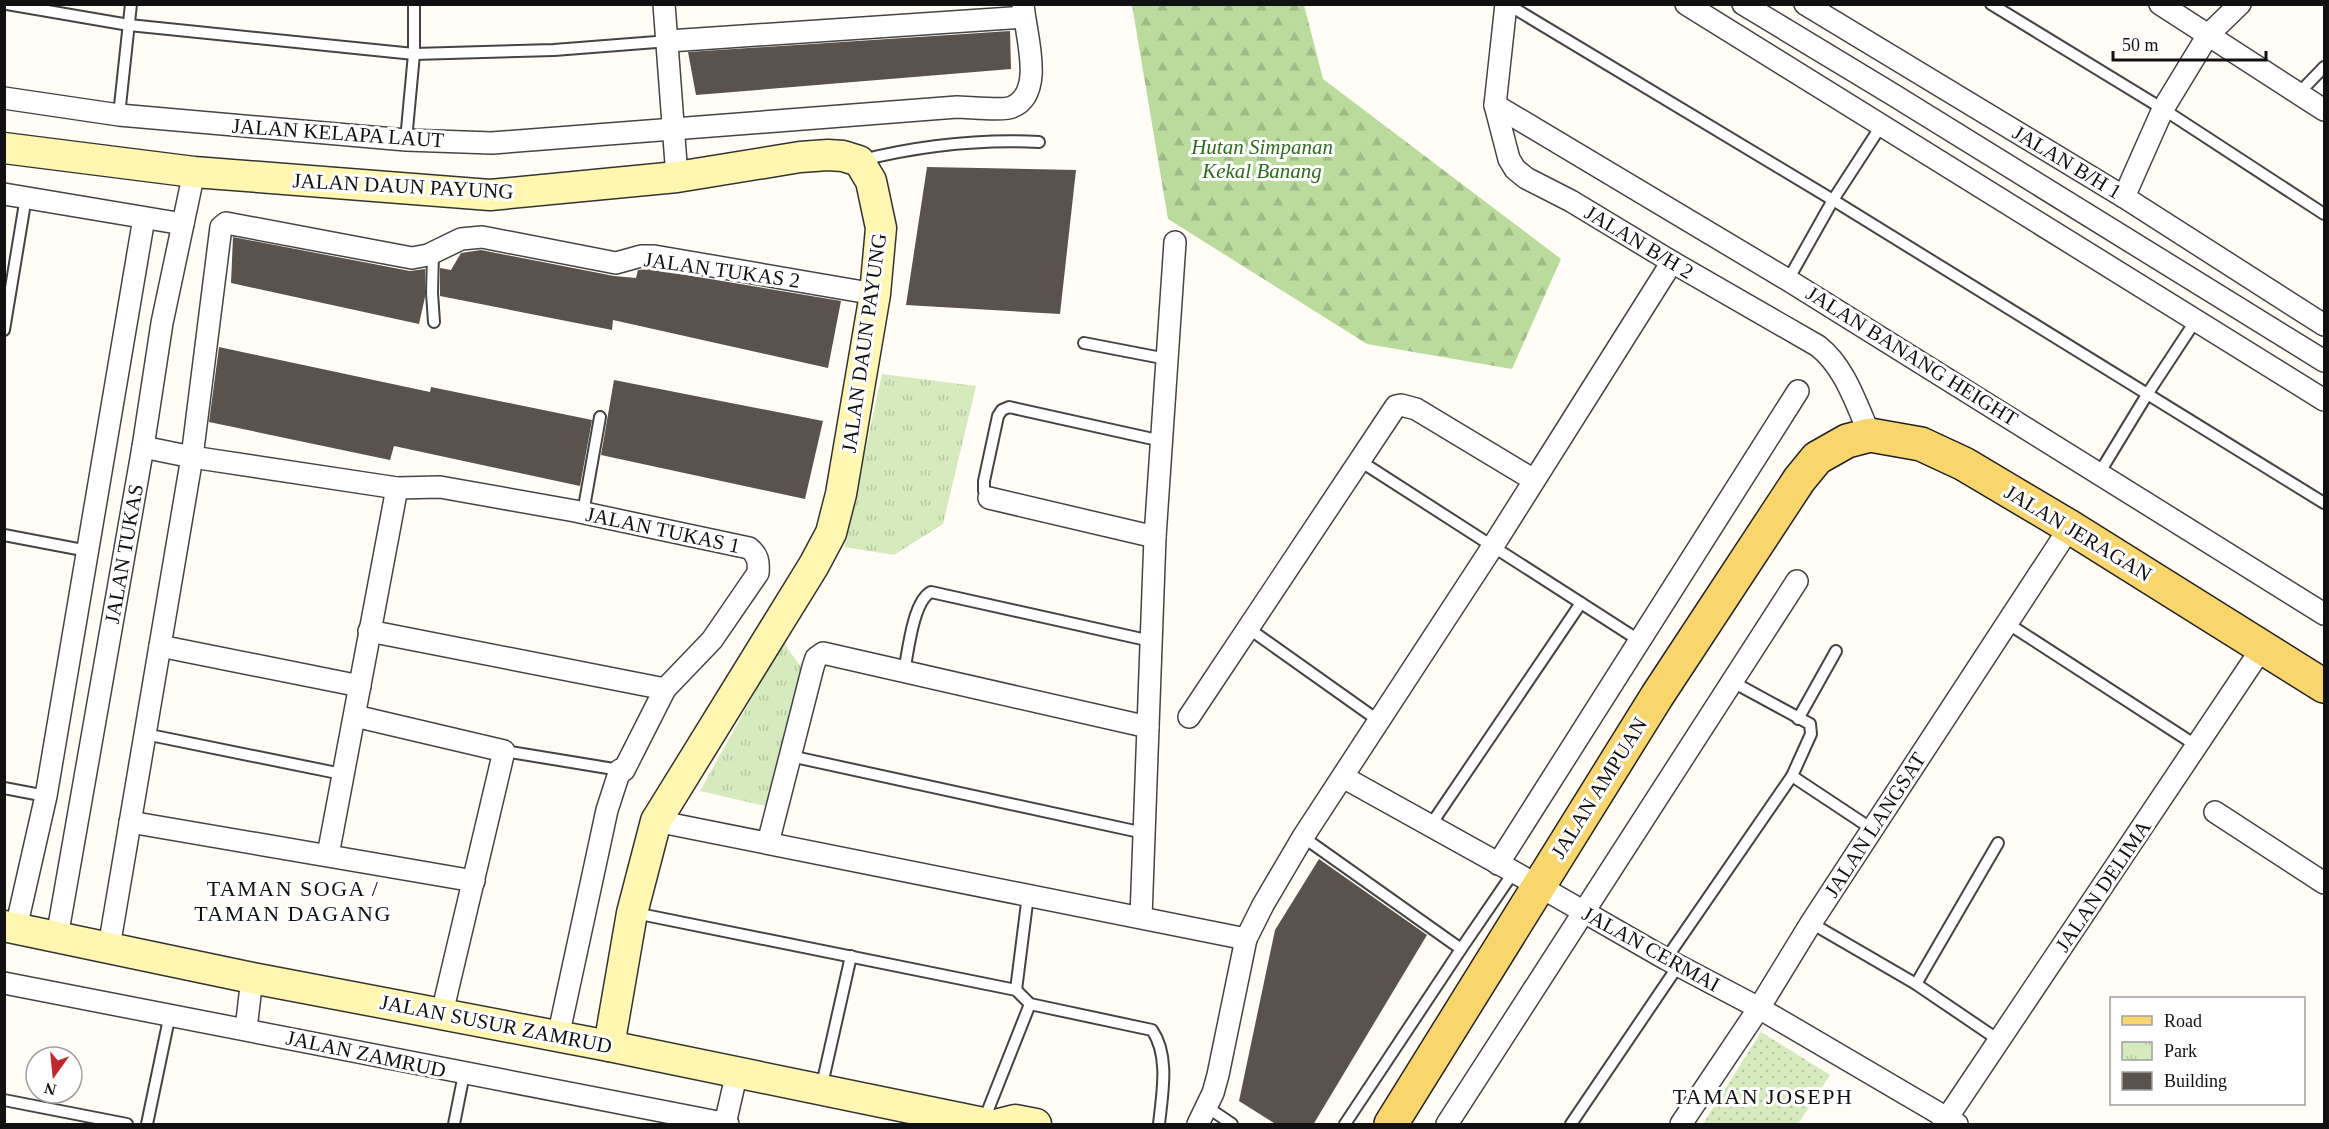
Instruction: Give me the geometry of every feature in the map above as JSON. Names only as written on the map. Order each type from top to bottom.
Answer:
[{"type":"main road","name":"JALAN JERAGAN","points":[[1817,458],[1847,441],[1870,435],[1921,444],[1964,464],[2070,527],[2325,686]]},
{"type":"main road","name":"JALAN AMPUAN","points":[[1391,1125],[1517,874],[1657,696],[1799,480],[1817,458]]},
{"type":"street","points":[[664,4],[669,41],[677,177]]},
{"type":"street","name":"JALAN B/H 2","points":[[1507,4],[1496,105],[1509,159],[1515,169],[1526,178],[1571,201],[1818,346],[1830,356],[1841,372],[1870,435]]},
{"type":"street","points":[[1686,4],[2325,400]]},
{"type":"street","points":[[1743,4],[2325,361]]},
{"type":"street","name":"JALAN B/H 1","points":[[1805,4],[2124,197],[2325,325]]},
{"type":"street","points":[[2160,4],[2325,110]]},
{"type":"street","points":[[2124,197],[2163,109],[2208,35],[2240,4]]},
{"type":"street","points":[[669,41],[1023,11]]},
{"type":"street","name":"JALAN KELAPA LAUT","points":[[4,98],[119,115],[406,140],[492,143],[673,131],[957,107],[1011,108],[1027,97],[1032,78],[1023,11]]},
{"type":"street","points":[[1877,124],[1892,94]]},
{"type":"street","name":"JALAN BANANG HEIGHT","points":[[1496,105],[1788,280],[2325,614]]},
{"type":"street","name":"JALAN DAUN PAYUNG","points":[[4,148],[194,172],[490,195],[677,177],[800,157],[843,156],[859,161],[871,181],[881,228],[875,294],[841,494],[831,533],[814,565],[656,821],[632,913],[609,1046]]},
{"type":"street","name":"JALAN TUKAS","points":[[57,937],[143,447],[162,323],[194,172]]},
{"type":"street","points":[[4,194],[183,224]]},
{"type":"street","points":[[10,927],[46,796],[144,218]]},
{"type":"street","name":"JALAN TUKAS 2","points":[[192,457],[221,227],[229,222],[412,258],[420,258],[433,253],[461,239],[482,237],[610,262],[621,262],[647,255],[875,294]]},
{"type":"street","points":[[1141,917],[1155,537],[1175,242]]},
{"type":"street","points":[[1202,1116],[1218,1075],[1246,939],[1263,905],[1303,837],[1493,546],[1672,262]]},
{"type":"street","points":[[1517,874],[1640,641],[1798,391]]},
{"type":"street","points":[[1189,717],[1396,406],[1416,409],[1534,480]]},
{"type":"street","name":"JALAN TUKAS 1","points":[[143,447],[192,457],[397,488],[440,487],[583,513],[750,548],[756,553],[759,562],[758,573],[712,640],[665,688],[624,770],[620,770],[607,810],[558,1036]]},
{"type":"street","points":[[109,947],[192,457]]},
{"type":"street","points":[[327,855],[397,488]]},
{"type":"street","points":[[989,498],[1155,537]]},
{"type":"street","name":"JALAN LANGSAT","points":[[1681,1125],[2070,527]]},
{"type":"street","points":[[1451,1123],[1731,681],[1797,582]]},
{"type":"street","points":[[369,631],[665,688]]},
{"type":"street","points":[[160,646],[360,686]]},
{"type":"street","name":"JALAN DELIMA","points":[[1949,1123],[2000,1041],[2262,648]]},
{"type":"street","points":[[768,843],[816,658],[823,653],[1148,727]]},
{"type":"street","points":[[355,716],[504,751],[442,1013]]},
{"type":"street","name":"JALAN CERMAI","points":[[1342,777],[1672,963],[1759,1008],[1949,1123]]},
{"type":"street","points":[[2215,812],[2325,883]]},
{"type":"street","points":[[656,821],[1246,939]]},
{"type":"street","points":[[130,822],[474,880]]},
{"type":"street","name":"JALAN SUSUR ZAMRUD","points":[[10,927],[252,978],[609,1046],[990,1124],[1015,1120],[1036,1125]]},
{"type":"street","points":[[246,1029],[252,978]]},
{"type":"street","name":"JALAN ZAMRUD","points":[[4,983],[726,1124]]},
{"type":"street","points":[[726,1124],[737,1072]]},
{"type":"lane","points":[[7,4],[129,25],[414,54],[554,50],[669,41]]},
{"type":"lane","points":[[119,115],[131,4]]},
{"type":"lane","points":[[406,140],[414,54],[414,4]]},
{"type":"lane","points":[[1507,4],[1833,200],[2325,503]]},
{"type":"lane","points":[[1991,4],[2163,109],[2325,213]]},
{"type":"lane","points":[[2299,93],[2325,67]]},
{"type":"lane","points":[[1788,280],[1877,124]]},
{"type":"lane","points":[[859,161],[893,152],[934,147],[996,141],[1039,142]]},
{"type":"lane","points":[[4,330],[6,306],[26,197]]},
{"type":"lane","points":[[433,253],[434,322]]},
{"type":"lane","points":[[2100,472],[2196,320]]},
{"type":"lane","points":[[1084,343],[1167,359]]},
{"type":"lane","points":[[989,498],[984,491],[984,481],[998,416],[1002,410],[1009,407],[1162,441]]},
{"type":"lane","points":[[583,513],[600,417]]},
{"type":"lane","points":[[1360,461],[1640,641]]},
{"type":"lane","points":[[4,535],[88,551]]},
{"type":"lane","points":[[904,672],[917,610],[921,599],[931,592],[1151,641]]},
{"type":"lane","points":[[1430,826],[1581,603]]},
{"type":"lane","points":[[2007,623],[2197,746]]},
{"type":"lane","points":[[1248,628],[1379,721]]},
{"type":"lane","points":[[1798,719],[1836,651]]},
{"type":"lane","points":[[1571,1125],[1792,776],[1811,734],[1810,724],[1731,681]]},
{"type":"lane","points":[[145,734],[342,774]]},
{"type":"lane","points":[[504,751],[620,770]]},
{"type":"lane","points":[[790,756],[1144,833]]},
{"type":"lane","points":[[1792,776],[1872,829]]},
{"type":"lane","points":[[4,788],[46,796]]},
{"type":"lane","points":[[1303,837],[1461,949]]},
{"type":"lane","points":[[1917,984],[1998,843]]},
{"type":"lane","points":[[1345,1125],[1461,949],[1517,874]]},
{"type":"lane","points":[[1016,990],[1028,895]]},
{"type":"lane","points":[[632,913],[1016,990],[1030,1004],[1152,1030],[1158,1038],[1163,1062],[1159,1125]]},
{"type":"lane","points":[[1812,923],[1917,984],[2000,1041]]},
{"type":"lane","points":[[821,1089],[851,956]]},
{"type":"lane","points":[[990,1124],[1030,1004]]},
{"type":"lane","points":[[147,1125],[170,1014]]},
{"type":"lane","points":[[454,1125],[464,1074]]},
{"type":"lane","points":[[4,1100],[127,1125]]},
{"type":"lane","points":[[1202,1116],[1232,1125]]},
{"type":"green space","name":"Hutan Simpanan Kekal Banang","points":[[1132,5],[1304,5],[1323,79],[1561,259],[1512,369],[1367,344],[1168,219]]},
{"type":"green space","points":[[882,374],[976,386],[943,524],[894,555],[844,547]]},
{"type":"green space","points":[[783,642],[803,670],[770,807],[700,791]]},
{"type":"green space","points":[[1761,1032],[1830,1075],[1798,1124],[1703,1124]]},
{"type":"building","points":[[1010,31],[1011,69],[696,95],[688,52]]},
{"type":"building","points":[[927,167],[1076,170],[1060,314],[906,305]]},
{"type":"building","points":[[233,237],[410,271],[425,269],[425,297],[419,324],[231,283]]},
{"type":"building","points":[[481,250],[614,276],[636,278],[638,270],[650,269],[841,301],[828,368],[613,320],[612,330],[440,296],[440,268],[451,270],[461,253]]},
{"type":"building","points":[[219,347],[430,392],[431,387],[592,420],[580,486],[394,446],[390,460],[209,422]]},
{"type":"building","points":[[614,380],[823,421],[805,499],[601,455]]},
{"type":"building","points":[[1319,859],[1427,935],[1313,1125],[1277,1125],[1239,1101],[1275,930]]},
{"type":"district","name":"TAMAN SOGA / TAMAN DAGANG","points":[[293,900]]},
{"type":"district","name":"TAMAN JOSEPH","points":[[1763,1096]]}]
